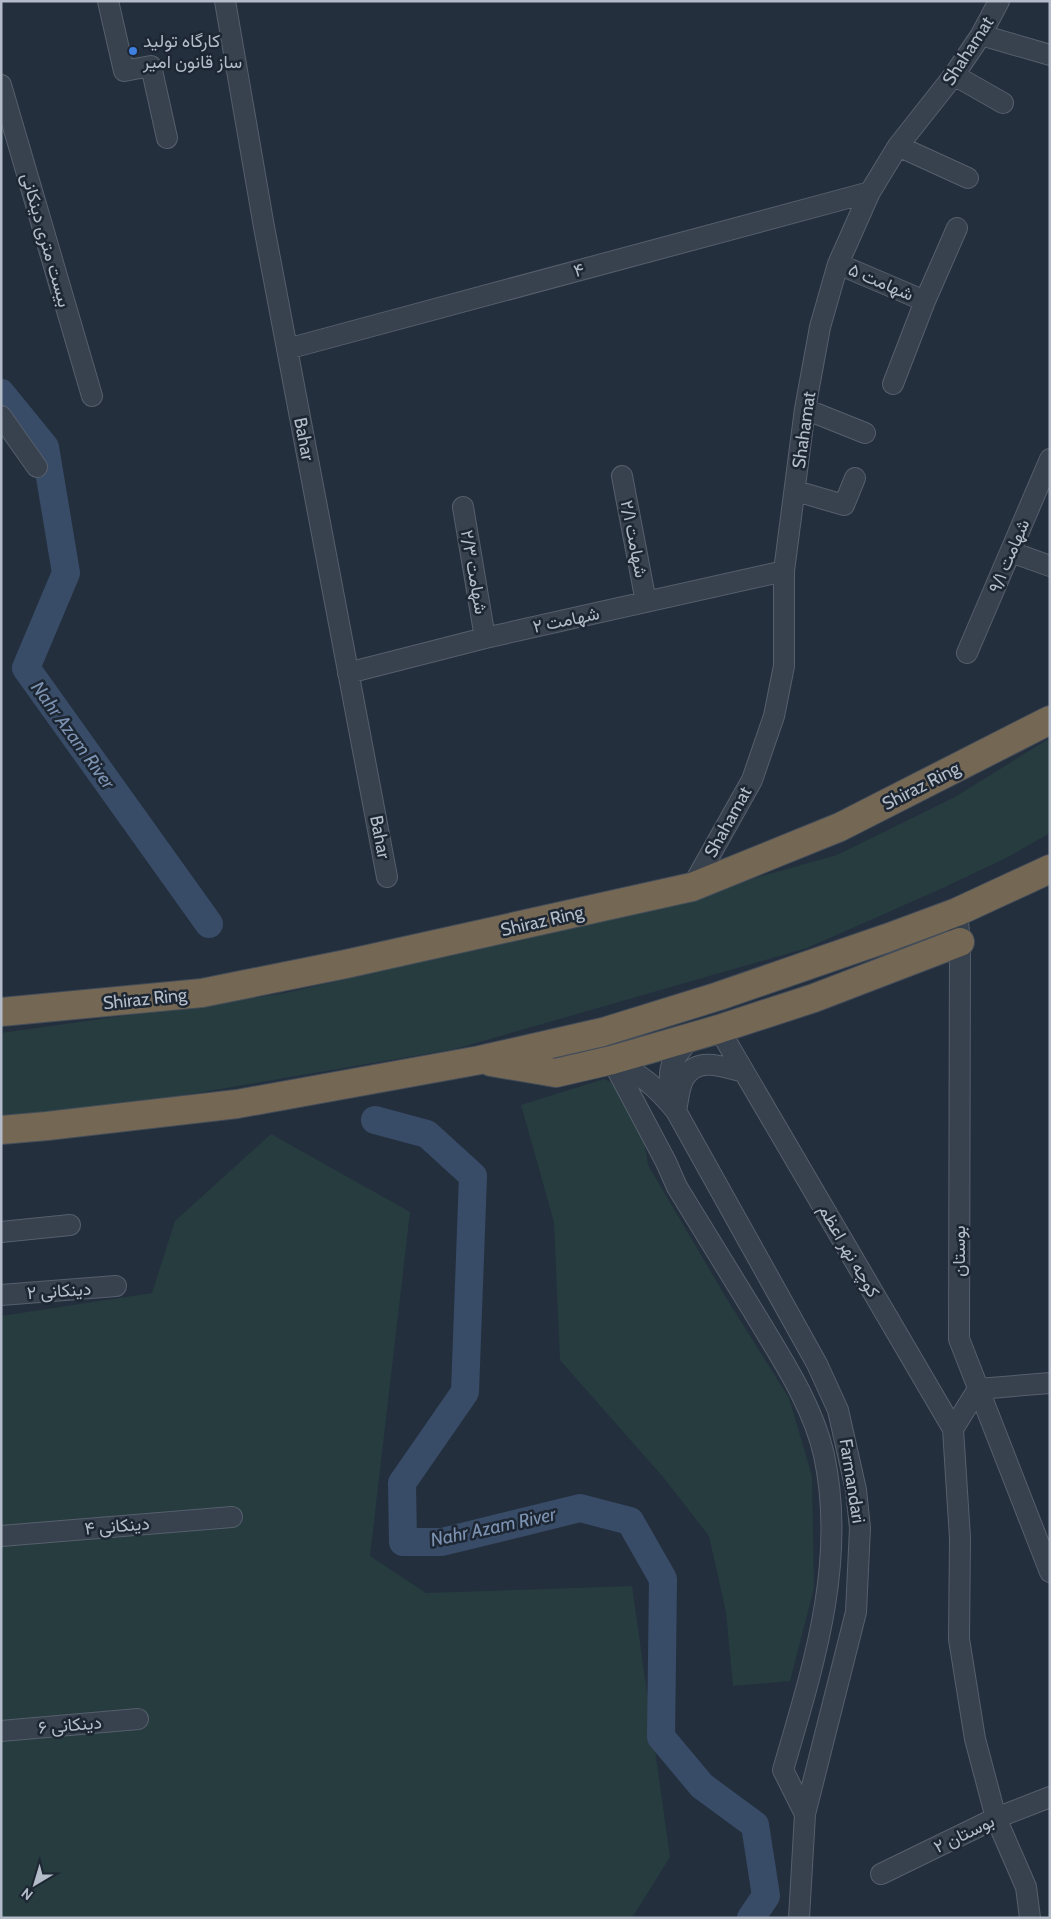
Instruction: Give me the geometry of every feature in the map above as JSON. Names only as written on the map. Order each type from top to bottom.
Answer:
[{"type":"highway","name":"Shiraz Ring","points":[[1,1012],[202,993],[356,962],[692,887],[840,827],[1050,720]]},
{"type":"highway","points":[[1,1130],[237,1104],[480,1060],[612,1029],[719,996],[957,912],[1050,869]]},
{"type":"highway","points":[[480,1060],[556,1073],[612,1060],[719,1029],[814,998],[960,942]]},
{"type":"street","points":[[108,1],[124,70],[151,66],[167,138]]},
{"type":"street","name":"Bahar","points":[[225,1],[287,349],[387,877]]},
{"type":"street","name":"Shahamat","points":[[692,887],[752,780],[774,716],[784,666],[784,572],[796,491],[805,409],[820,327],[838,264],[870,192],[898,146],[954,75],[999,1]]},
{"type":"street","points":[[980,35],[1050,55]]},
{"type":"street","points":[[954,75],[1003,103]]},
{"type":"street","name":"بیست متری دینکانی","points":[[1,85],[92,396]]},
{"type":"street","points":[[898,146],[968,178]]},
{"type":"street","name":"۴","points":[[287,349],[870,192]]},
{"type":"street","points":[[893,384],[925,301],[958,228]]},
{"type":"street","name":"۵ شهامت","points":[[838,264],[925,301]]},
{"type":"street","points":[[805,409],[865,433]]},
{"type":"street","points":[[1,416],[37,467]]},
{"type":"street","name":"۹/۱ شهامت","points":[[967,653],[1011,552],[1042,500],[1050,459]]},
{"type":"street","name":"۲/۱ شهامت","points":[[622,476],[646,602]]},
{"type":"street","points":[[796,491],[844,505],[855,478]]},
{"type":"street","name":"۲/۳ شهامت","points":[[463,507],[485,638]]},
{"type":"street","points":[[1011,552],[1050,566]]},
{"type":"street","name":"۲ شهامت","points":[[348,672],[485,638],[784,572]]},
{"type":"street","name":"بوستان","points":[[957,912],[960,942],[959,1339],[978,1389],[1042,1530],[1050,1572]]},
{"type":"street","name":"کوچه نهر اعظم","points":[[719,1029],[953,1429]]},
{"type":"street","name":"Farmandari","points":[[676,1111],[668,1080],[676,1054],[692,1037]]},
{"type":"street","points":[[612,1060],[666,1162],[676,1187],[790,1373],[812,1418],[824,1454],[830,1503],[832,1546],[828,1579],[818,1648],[783,1770],[805,1814]]},
{"type":"street","name":"Farmandari","points":[[612,1060],[638,1073],[657,1088],[676,1111],[817,1364],[838,1410],[856,1490],[860,1528],[856,1612],[805,1814],[799,1918]]},
{"type":"street","points":[[676,1111],[684,1079],[695,1067],[710,1063],[744,1072]]},
{"type":"street","points":[[1,1232],[70,1225]]},
{"type":"street","name":"۲ دینکانی","points":[[1,1295],[116,1286]]},
{"type":"street","points":[[1030,1918],[1026,1887],[996,1818],[975,1739],[959,1639],[960,1538],[953,1429],[978,1389],[1050,1383]]},
{"type":"street","name":"۴ دینکانی","points":[[1,1536],[232,1517]]},
{"type":"street","name":"۶ دینکانی","points":[[1,1731],[138,1719]]},
{"type":"street","name":"۲ بوستان","points":[[881,1874],[996,1818],[1050,1797]]},
{"type":"green space","points":[[1050,738],[1050,833],[1010,856],[945,887],[807,948],[455,1049],[85,1112],[1,1117],[1,1033],[286,993],[633,912],[837,855],[955,797]]},
{"type":"green space","points":[[604,1079],[618,1086],[643,1133],[648,1165],[728,1301],[789,1398],[812,1476],[814,1588],[790,1681],[733,1686],[726,1612],[709,1536],[663,1477],[560,1360],[554,1222],[521,1105]]},
{"type":"green space","points":[[271,1134],[410,1212],[370,1556],[426,1593],[632,1586],[670,1857],[632,1918],[1,1918],[1,1316],[152,1293],[175,1221]]},
{"type":"waterway","name":"Nahr Azam River","points":[[1,393],[45,447],[66,573],[26,668],[209,924]]},
{"type":"waterway","name":"Nahr Azam River","points":[[375,1120],[427,1134],[473,1176],[465,1392],[402,1483],[403,1542],[442,1542],[580,1508],[630,1521],[663,1579],[661,1737],[702,1786],[755,1825],[766,1896],[751,1918]]},
{"type":"place","name":"کارگاه تولید ساز قانون امیر","points":[[133,51]]}]
